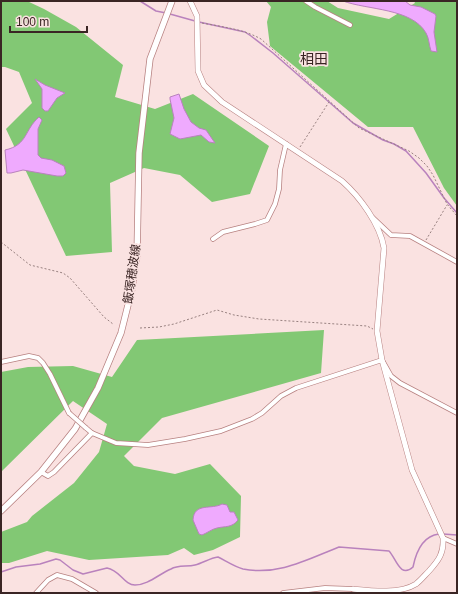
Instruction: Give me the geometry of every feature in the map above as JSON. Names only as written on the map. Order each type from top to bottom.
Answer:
[{"type":"main road","name":"飯塚穂波線","points":[[1,511],[41,472],[75,429],[98,388],[121,333],[132,289],[137,256],[139,153],[150,59],[172,1]]},
{"type":"street","points":[[190,1],[195,9],[198,22],[197,64],[198,71],[204,85],[222,102],[342,181],[369,214],[382,236],[384,248],[377,331],[382,360],[412,470],[443,538],[444,547],[434,566],[417,584],[410,588],[394,592],[325,588],[283,593]]},
{"type":"street","points":[[306,1],[350,25]]},
{"type":"street","points":[[213,239],[223,232],[267,220],[275,204],[279,190],[280,170],[286,144]]},
{"type":"street","points":[[369,214],[391,235],[410,236],[457,262]]},
{"type":"street","points":[[1,362],[29,356],[38,358],[47,369],[69,413],[92,433],[116,443],[148,445],[221,431],[252,419],[281,396],[296,388],[382,360]]},
{"type":"street","points":[[382,360],[391,376],[400,383],[457,413]]},
{"type":"street","points":[[41,472],[48,476],[54,472],[92,433]]},
{"type":"street","points":[[443,538],[457,544]]},
{"type":"street","points":[[36,593],[48,580],[57,575],[72,579],[96,593]]},
{"type":"path","points":[[198,22],[238,29],[261,40],[359,128],[409,151],[419,158],[433,175],[447,204],[457,216]]},
{"type":"path","points":[[297,151],[329,102]]},
{"type":"path","points":[[425,243],[447,204]]},
{"type":"path","points":[[1,242],[30,265],[62,273],[70,278],[104,317],[113,324]]},
{"type":"path","points":[[140,328],[159,327],[174,324],[217,310],[240,316],[367,326],[377,331]]},
{"type":"green space","points":[[1,1],[27,1],[44,9],[76,27],[123,65],[115,97],[155,109],[193,94],[269,146],[250,194],[212,202],[180,175],[144,168],[110,183],[112,252],[66,256],[6,129],[32,103],[19,72],[1,67]]},
{"type":"green space","points":[[266,1],[327,1],[338,8],[389,19],[415,3],[414,1],[457,1],[457,206],[444,188],[413,127],[368,127],[270,46],[267,22],[271,7]]},
{"type":"green space","points":[[324,330],[321,373],[162,418],[124,456],[134,466],[175,474],[210,464],[241,496],[240,537],[213,550],[194,555],[184,548],[168,555],[89,560],[47,551],[9,563],[1,563],[1,532],[27,522],[32,516],[74,483],[99,452],[107,424],[73,401],[1,472],[1,372],[28,367],[73,366],[112,377],[137,340]]},
{"type":"shaded area","points":[[343,1],[405,1],[410,5],[421,7],[435,14],[434,32],[437,52],[431,51],[426,33],[419,25],[410,19],[400,14]]},
{"type":"shaded area","points":[[35,79],[45,85],[65,93],[57,98],[48,111],[45,111],[42,108],[42,89]]},
{"type":"shaded area","points":[[179,94],[184,109],[191,122],[199,128],[206,130],[215,143],[209,142],[201,135],[180,139],[170,134],[174,118],[170,97]]},
{"type":"shaded area","points":[[39,117],[42,120],[38,129],[38,155],[41,158],[52,160],[64,166],[66,173],[63,176],[57,176],[23,170],[7,173],[5,150],[18,145]]},
{"type":"shaded area","points":[[222,504],[227,505],[230,512],[234,512],[238,520],[236,523],[231,526],[215,529],[202,535],[199,534],[193,520],[194,514],[200,509]]},
{"type":"waterway","points":[[140,1],[156,11],[166,13]]},
{"type":"waterway","points":[[170,14],[195,21]]},
{"type":"waterway","points":[[199,22],[245,32],[251,36],[273,53],[353,123],[406,151],[426,173],[457,213]]},
{"type":"waterway","points":[[1,572],[16,567],[40,564],[56,559],[60,560],[73,570],[83,574],[107,568],[111,569],[128,583],[140,585],[174,568],[195,565],[218,557],[243,569],[256,571],[292,565],[339,547],[389,551],[399,566],[405,571],[413,567],[418,550],[424,541],[433,535],[439,534]]},
{"type":"waterway","points":[[443,534],[457,535]]},
{"type":"district","name":"相田","points":[[314,59]]}]
